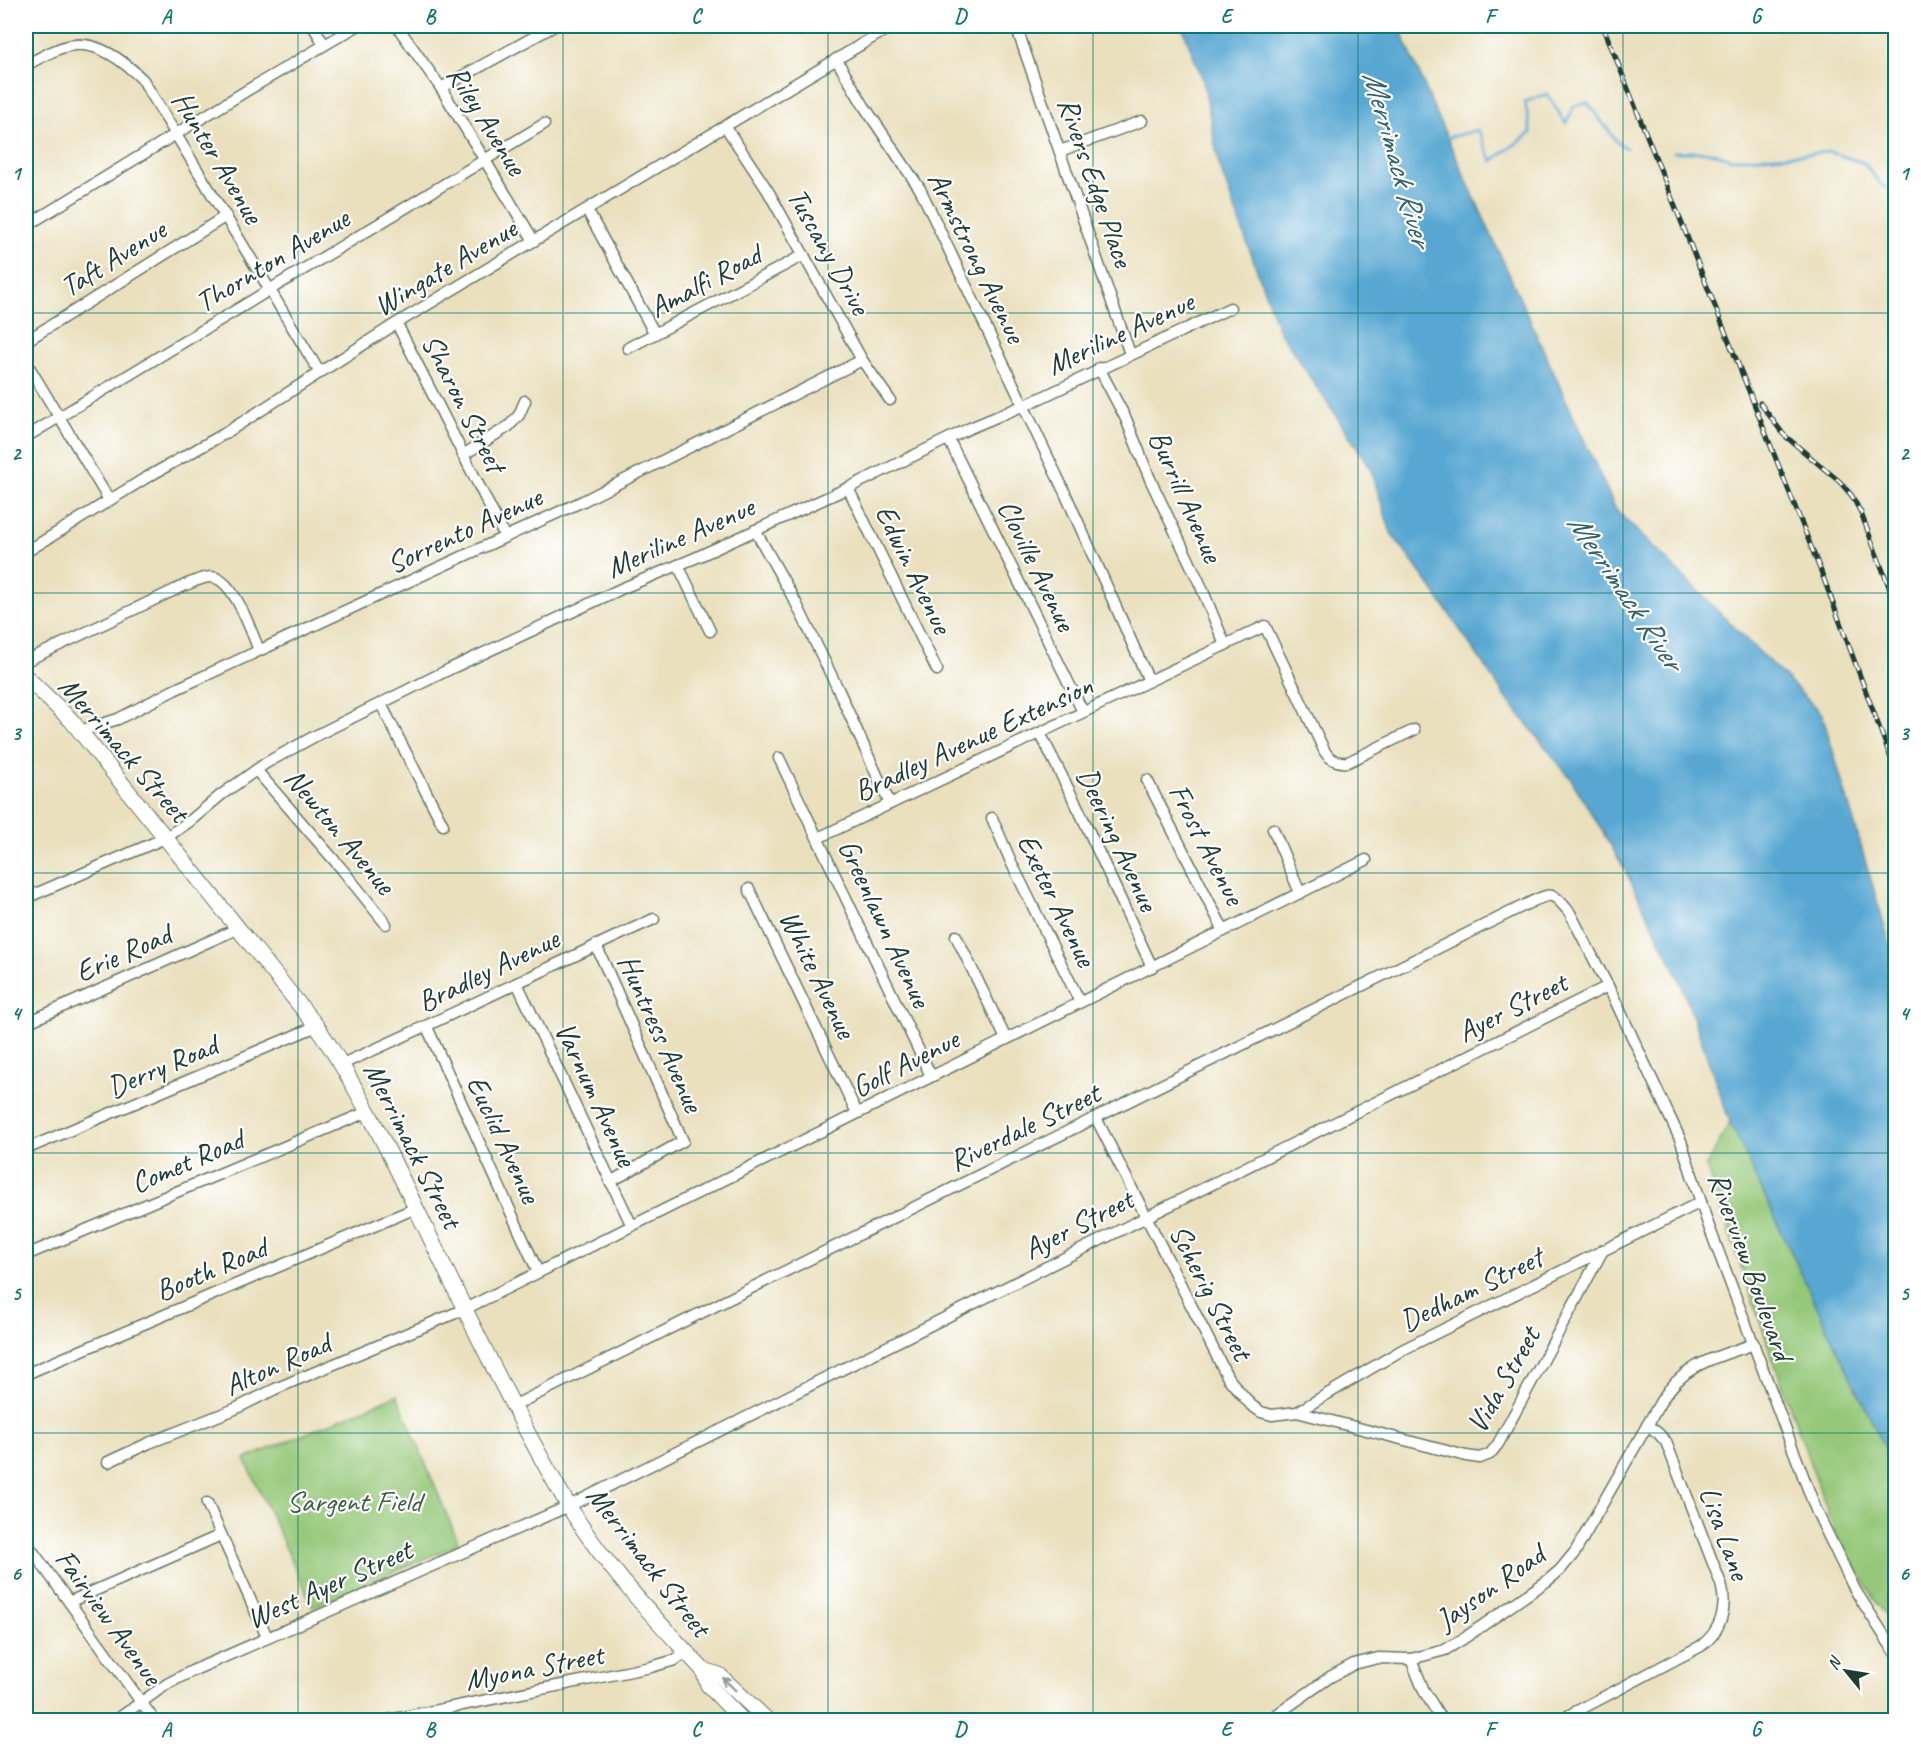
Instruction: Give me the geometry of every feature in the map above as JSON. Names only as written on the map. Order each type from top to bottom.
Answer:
[{"type":"main road","name":"Merrimack Street","points":[[26,676],[80,731],[317,1026],[342,1064],[396,1165],[513,1406],[569,1506],[608,1563],[703,1670]]},
{"type":"main road","points":[[703,1670],[708,1685],[742,1720]]},
{"type":"main road","points":[[703,1670],[719,1675],[767,1720]]},
{"type":"street","points":[[313,26],[324,44]]},
{"type":"street","points":[[26,226],[357,26]]},
{"type":"street","name":"Riley Avenue","points":[[397,26],[441,88],[534,242]]},
{"type":"street","points":[[441,88],[554,26]]},
{"type":"street","name":"Wingate Avenue","points":[[26,552],[144,479],[224,434],[397,324],[892,26]]},
{"type":"street","name":"Rivers Edge Place","points":[[1016,26],[1130,354]]},
{"type":"street","name":"Hunter Avenue","points":[[26,65],[58,49],[71,45],[85,45],[101,49],[143,80],[320,373]]},
{"type":"street","name":"Armstrong Avenue","points":[[836,59],[864,106],[920,189],[1075,513],[1149,681]]},
{"type":"street","points":[[1060,151],[1142,121]]},
{"type":"street","name":"Thornton Avenue","points":[[26,437],[544,124]]},
{"type":"street","name":"Tuscany Drive","points":[[725,126],[768,191],[862,360],[890,400]]},
{"type":"street","points":[[587,210],[655,334]]},
{"type":"street","name":"Taft Avenue","points":[[26,341],[226,216]]},
{"type":"street","name":"Amalfi Road","points":[[628,348],[804,255]]},
{"type":"street","name":"Meriline Avenue","points":[[26,898],[165,838],[256,770],[317,735],[508,641],[848,488],[1230,308]]},
{"type":"street","name":"Sharon Street","points":[[397,324],[505,537]]},
{"type":"street","name":"Sorrento Avenue","points":[[80,731],[118,719],[174,690],[630,478],[862,360]]},
{"type":"street","points":[[26,362],[110,500]]},
{"type":"street","name":"Burrill Avenue","points":[[1099,369],[1126,419],[1225,645]]},
{"type":"street","points":[[463,455],[508,426],[519,415],[525,401]]},
{"type":"street","name":"Cloville Avenue","points":[[949,440],[1083,712]]},
{"type":"street","name":"Edwin Avenue","points":[[848,488],[937,670]]},
{"type":"street","points":[[755,530],[795,601],[890,804]]},
{"type":"street","points":[[678,565],[710,631]]},
{"type":"street","points":[[26,661],[183,586],[209,577],[219,579],[232,590],[259,650]]},
{"type":"street","points":[[1149,681],[1265,626],[1325,752],[1330,758],[1348,762],[1414,730]]},
{"type":"street","name":"Bradley Avenue Extension","points":[[818,838],[1149,681]]},
{"type":"street","points":[[381,704],[443,825]]},
{"type":"street","name":"Deering Avenue","points":[[1040,733],[1079,810],[1152,967]]},
{"type":"street","name":"Greenlawn Avenue","points":[[779,758],[931,1076]]},
{"type":"street","name":"Newton Avenue","points":[[256,770],[386,924]]},
{"type":"street","name":"Frost Avenue","points":[[1147,780],[1224,931]]},
{"type":"street","name":"Exeter Avenue","points":[[992,818],[1012,864],[1080,1002]]},
{"type":"street","points":[[1273,829],[1300,892]]},
{"type":"street","name":"Golf Avenue","points":[[465,1309],[1366,860]]},
{"type":"street","name":"White Avenue","points":[[749,889],[858,1113]]},
{"type":"street","name":"Riverdale Street","points":[[513,1406],[1543,897],[1551,895],[1557,897]]},
{"type":"street","name":"Riverview Boulevard","points":[[1557,897],[1570,913],[1608,986],[1677,1130],[1701,1202],[1816,1510],[1855,1590],[1896,1654]]},
{"type":"street","name":"Bradley Avenue","points":[[342,1064],[427,1027],[654,919]]},
{"type":"street","name":"Erie Road","points":[[26,1023],[239,928]]},
{"type":"street","points":[[956,936],[1006,1039]]},
{"type":"street","name":"Huntress Avenue","points":[[596,945],[683,1141],[610,1182]]},
{"type":"street","name":"Varnum Avenue","points":[[518,982],[632,1226]]},
{"type":"street","name":"Ayer Street","points":[[569,1506],[1608,986]]},
{"type":"street","name":"Derry Road","points":[[26,1149],[317,1026]]},
{"type":"street","name":"Euclid Avenue","points":[[427,1027],[538,1272]]},
{"type":"street","name":"Comet Road","points":[[26,1255],[367,1112]]},
{"type":"street","name":"Scherig Street","points":[[1096,1118],[1228,1378],[1251,1405],[1264,1413]]},
{"type":"street","name":"Dedham Street","points":[[1264,1413],[1272,1415],[1297,1412],[1401,1350],[1701,1202]]},
{"type":"street","name":"Booth Road","points":[[26,1374],[416,1208]]},
{"type":"street","name":"Vida Street","points":[[1297,1412],[1452,1453],[1480,1458],[1490,1454],[1498,1444],[1603,1250]]},
{"type":"street","name":"Alton Road","points":[[108,1462],[465,1309]]},
{"type":"street","name":"Jayson Road","points":[[1269,1720],[1330,1677],[1354,1664],[1378,1658],[1411,1659],[1435,1654],[1454,1645],[1541,1586],[1560,1570],[1580,1545],[1670,1387],[1687,1371],[1702,1363],[1754,1344]]},
{"type":"street","name":"Lisa Lane","points":[[1560,1720],[1696,1649],[1710,1639],[1720,1621],[1724,1599],[1721,1584],[1666,1443],[1647,1425]]},
{"type":"street","points":[[207,1503],[267,1637]]},
{"type":"street","name":"West Ayer Street","points":[[116,1720],[180,1676],[569,1506]]},
{"type":"street","points":[[69,1602],[221,1535]]},
{"type":"street","name":"Fairview Avenue","points":[[26,1542],[154,1720]]},
{"type":"street","name":"Myona Street","points":[[388,1720],[651,1667],[675,1660],[686,1652]]},
{"type":"street","points":[[1411,1659],[1424,1690],[1442,1720]]},
{"type":"green space","points":[[1730,1122],[1895,1468],[1896,1578],[1891,1581],[1895,1587],[1895,1631],[1837,1538],[1706,1166]]},
{"type":"green space","name":"Sargent Field","points":[[397,1395],[459,1544],[313,1607],[245,1459]]},
{"type":"water","name":"Merrimack River","points":[[1182,26],[1399,26],[1436,113],[1616,510],[1822,714],[1895,961],[1895,1468],[1730,1122],[1679,978],[1623,866],[1571,779],[1507,699],[1391,533],[1370,467],[1278,329],[1219,165],[1203,80]]},
{"type":"waterway","points":[[1446,138],[1478,130],[1492,161],[1531,133],[1525,102],[1547,94],[1566,124],[1574,106],[1588,103],[1617,142],[1626,148]]},
{"type":"waterway","points":[[1674,152],[1711,152],[1732,159],[1830,152],[1864,163],[1882,186],[1896,190]]},
{"type":"railway","points":[[1603,26],[1822,574],[1896,772]]},
{"type":"railway","points":[[1760,403],[1784,435],[1840,482],[1852,496],[1861,513],[1896,605]]}]
